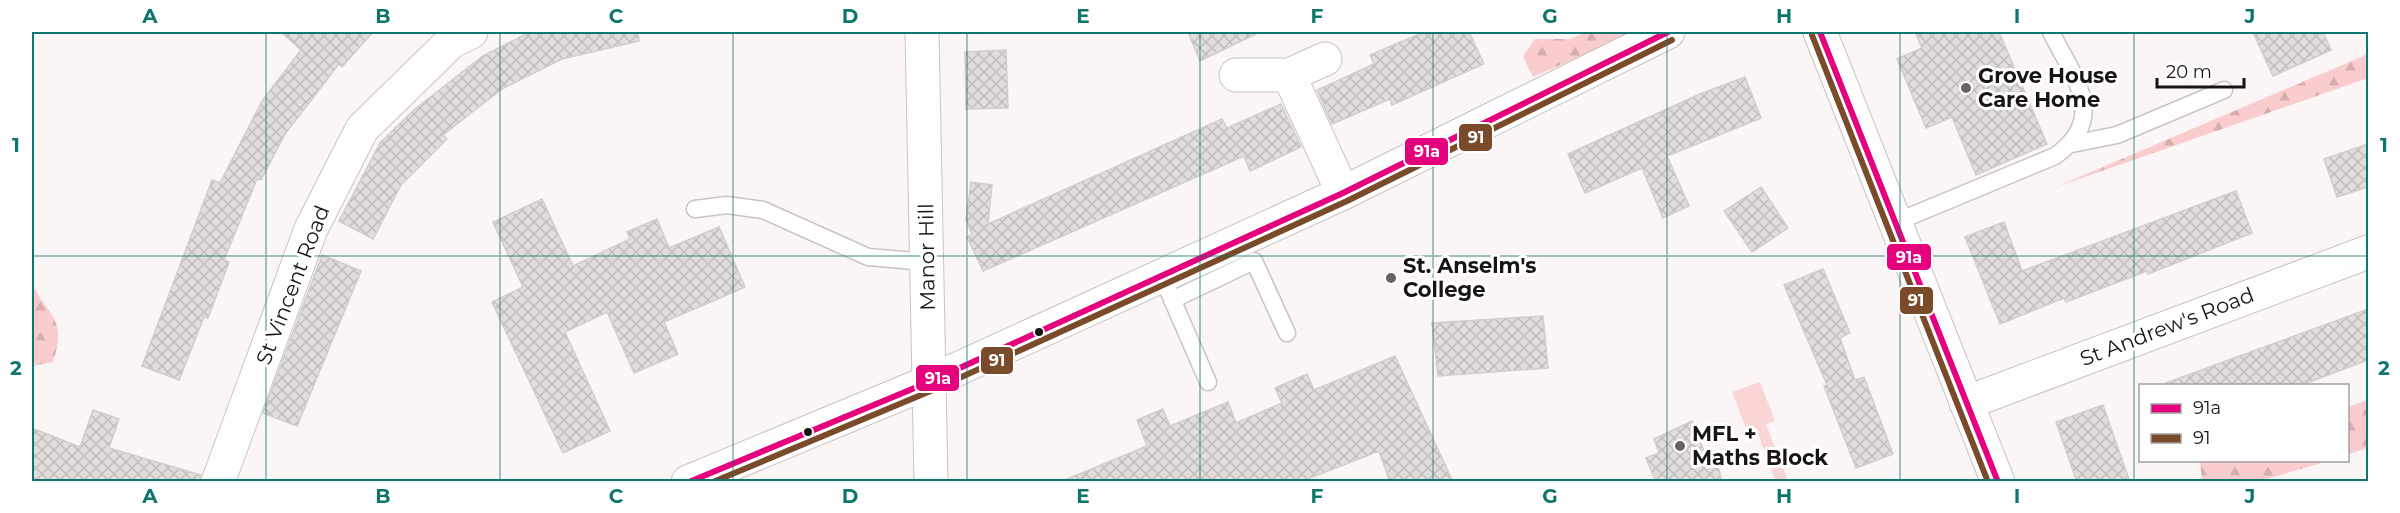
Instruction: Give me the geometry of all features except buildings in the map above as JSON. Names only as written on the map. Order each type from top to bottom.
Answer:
[{"type":"street","name":"St Vincent Road","points":[[218,482],[311,229],[362,129],[452,41],[471,32]]},
{"type":"street","name":"Manor Hill","points":[[922,32],[931,482]]},
{"type":"street","points":[[688,482],[929,382],[1167,288],[1343,193],[1668,32]]},
{"type":"street","points":[[1820,32],[1998,482]]},
{"type":"street","points":[[1236,75],[1288,75],[1325,59]]},
{"type":"street","points":[[1288,75],[1343,193]]},
{"type":"street","name":"St Andrew's Road","points":[[1966,403],[2368,252]]},
{"type":"lane","points":[[1894,223],[2055,156],[2072,144],[2082,129],[2085,109],[2079,89],[2051,32]]},
{"type":"lane","points":[[2072,144],[2117,135],[2224,90]]},
{"type":"lane","points":[[695,209],[727,205],[763,210],[868,257],[927,262]]},
{"type":"lane","points":[[1208,382],[1167,288],[1254,261],[1287,333]]},
{"type":"green space","points":[[1586,32],[1635,32],[1533,77],[1523,56],[1535,39],[1570,39]]},
{"type":"green space","points":[[2368,54],[2368,78],[2056,187]]},
{"type":"green space","points":[[32,284],[54,320],[58,336],[53,362],[32,366]]},
{"type":"green space","points":[[2368,400],[2368,448],[2349,454],[2349,407]]},
{"type":"green space","points":[[2200,462],[2325,462],[2260,481],[2202,481]]},
{"type":"shaded area","points":[[1760,382],[1775,421],[1766,424],[1788,481],[1775,481],[1756,428],[1747,431],[1732,392]]},
{"type":"transit line","name":"91a","points":[[689,482],[929,382],[1343,193],[1668,32]]},
{"type":"transit line","name":"91a","points":[[1820,32],[1998,482]]},
{"type":"transit line","name":"91","points":[[1812,35],[1988,482]]},
{"type":"transit line","name":"91","points":[[713,482],[933,390],[1347,201],[1672,40]]},
{"type":"place","name":"Grove House Care Home","points":[[1966,88]]},
{"type":"place","name":"St. Anselm's College","points":[[1391,278]]},
{"type":"place","name":"MFL + Maths Block","points":[[1680,446]]}]
